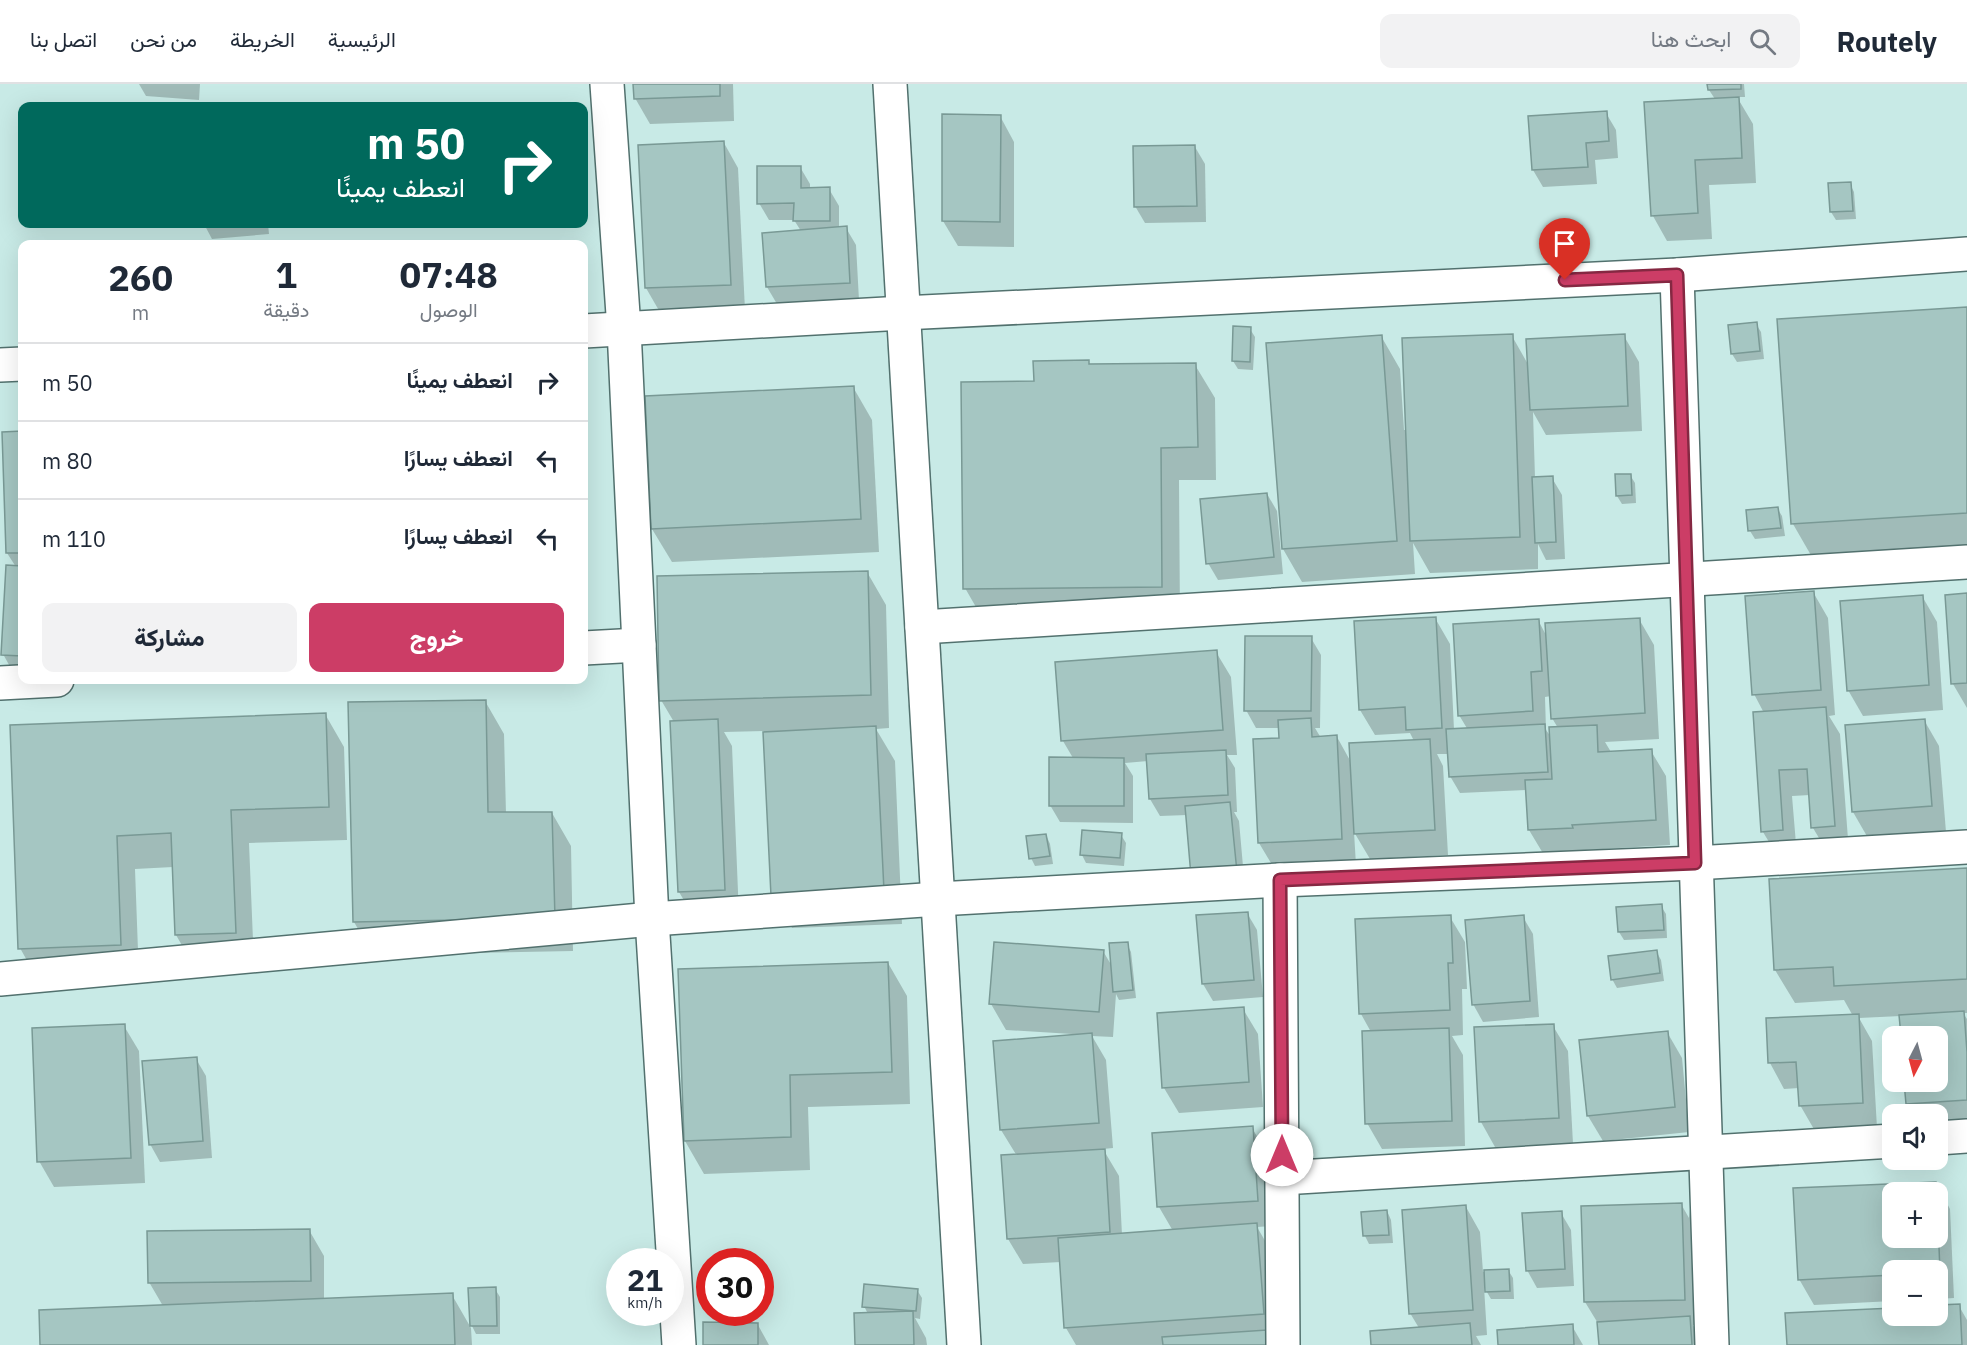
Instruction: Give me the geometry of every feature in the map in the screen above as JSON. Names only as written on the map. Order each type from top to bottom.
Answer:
[{"type":"street","points":[[608,84],[624,329],[652,919],[679,1345]]},
{"type":"street","points":[[890,84],[964,1345]]},
{"type":"street","points":[[588,331],[1677,275],[1967,254]]},
{"type":"street","points":[[1677,275],[1712,1345]]},
{"type":"street","points":[[0,365],[18,364]]},
{"type":"street","points":[[922,627],[1967,562]]},
{"type":"street","points":[[588,648],[639,645]]},
{"type":"street","points":[[0,683],[18,682]]},
{"type":"street","points":[[0,979],[652,919],[938,899],[1280,880],[1695,863],[1967,847]]},
{"type":"street","points":[[1280,880],[1283,1345]]},
{"type":"street","points":[[1948,1137],[1967,1136]]},
{"type":"street","points":[[1282,1178],[1882,1142]]},
{"type":"building","points":[[633,84],[720,84],[720,96],[634,99]]},
{"type":"building","points":[[1707,84],[1741,84],[1741,89],[1708,90]]},
{"type":"building","points":[[1739,97],[1742,158],[1695,160],[1698,213],[1651,216],[1644,102]]},
{"type":"building","points":[[1607,111],[1609,141],[1586,143],[1588,167],[1532,170],[1528,116]]},
{"type":"building","points":[[942,114],[1001,115],[1000,222],[942,221]]},
{"type":"building","points":[[724,141],[731,285],[645,288],[638,145]]},
{"type":"building","points":[[1195,145],[1197,206],[1134,207],[1133,146]]},
{"type":"building","points":[[757,166],[801,166],[801,188],[830,187],[830,221],[793,221],[794,203],[757,204]]},
{"type":"building","points":[[1851,182],[1853,211],[1830,212],[1828,183]]},
{"type":"building","points":[[847,226],[850,283],[766,287],[762,233]]},
{"type":"building","points":[[1967,307],[1967,513],[1791,524],[1777,319]]},
{"type":"building","points":[[1757,322],[1760,351],[1731,354],[1728,325]]},
{"type":"building","points":[[1233,326],[1251,327],[1250,362],[1232,361]]},
{"type":"building","points":[[1513,334],[1520,537],[1410,541],[1402,338]]},
{"type":"building","points":[[1625,334],[1628,406],[1530,410],[1526,339]]},
{"type":"building","points":[[1382,335],[1397,541],[1282,549],[1266,343]]},
{"type":"building","points":[[1089,360],[1089,364],[1196,363],[1198,447],[1161,448],[1162,587],[963,589],[961,382],[1034,381],[1033,361]]},
{"type":"building","points":[[854,386],[861,519],[651,529],[645,396]]},
{"type":"building","points":[[18,431],[18,553],[6,553],[2,432]]},
{"type":"building","points":[[1615,474],[1631,474],[1632,495],[1616,496]]},
{"type":"building","points":[[1553,476],[1556,542],[1535,543],[1532,477]]},
{"type":"building","points":[[1267,493],[1274,557],[1206,564],[1200,499]]},
{"type":"building","points":[[1778,507],[1781,528],[1748,531],[1746,510]]},
{"type":"building","points":[[6,565],[18,566],[18,656],[1,655]]},
{"type":"building","points":[[868,571],[871,695],[659,701],[657,576]]},
{"type":"building","points":[[1814,591],[1821,690],[1752,695],[1745,596]]},
{"type":"building","points":[[1967,593],[1967,683],[1951,684],[1945,595]]},
{"type":"building","points":[[1923,595],[1929,685],[1847,691],[1840,601]]},
{"type":"building","points":[[1436,617],[1442,728],[1406,730],[1405,707],[1359,710],[1354,621]]},
{"type":"building","points":[[1640,618],[1645,713],[1551,719],[1545,623]]},
{"type":"building","points":[[1539,619],[1542,671],[1531,672],[1533,711],[1458,716],[1453,624]]},
{"type":"building","points":[[1245,636],[1312,636],[1311,711],[1244,711]]},
{"type":"building","points":[[1217,650],[1223,730],[1061,741],[1055,662]]},
{"type":"building","points":[[486,700],[488,812],[552,812],[555,918],[353,922],[348,702]]},
{"type":"building","points":[[1826,707],[1835,826],[1811,828],[1807,769],[1779,770],[1783,830],[1761,832],[1753,712]]},
{"type":"building","points":[[326,713],[329,807],[231,810],[236,933],[175,935],[171,833],[117,836],[121,945],[18,949],[10,725]]},
{"type":"building","points":[[1311,718],[1312,737],[1337,735],[1342,839],[1258,843],[1253,739],[1279,738],[1278,720]]},
{"type":"building","points":[[718,719],[725,890],[678,892],[670,721]]},
{"type":"building","points":[[1925,719],[1932,806],[1852,812],[1845,725]]},
{"type":"building","points":[[1545,724],[1548,772],[1449,777],[1446,729]]},
{"type":"building","points":[[1597,725],[1598,752],[1652,749],[1656,820],[1528,830],[1525,780],[1552,779],[1549,727]]},
{"type":"building","points":[[876,726],[884,891],[771,896],[763,732]]},
{"type":"building","points":[[1430,739],[1435,830],[1354,834],[1349,743]]},
{"type":"building","points":[[1226,750],[1228,795],[1149,799],[1146,754]]},
{"type":"building","points":[[1049,757],[1124,758],[1124,806],[1049,806]]},
{"type":"building","points":[[1230,802],[1237,872],[1191,876],[1185,806]]},
{"type":"building","points":[[1082,830],[1122,833],[1120,858],[1080,855]]},
{"type":"building","points":[[1046,834],[1050,856],[1029,859],[1026,836]]},
{"type":"building","points":[[1967,868],[1967,979],[1834,986],[1833,967],[1774,970],[1769,879]]},
{"type":"building","points":[[1662,904],[1664,930],[1618,932],[1616,907]]},
{"type":"building","points":[[1248,912],[1254,980],[1202,984],[1196,915]]},
{"type":"building","points":[[1451,915],[1453,963],[1448,963],[1450,1010],[1359,1014],[1355,919]]},
{"type":"building","points":[[1524,915],[1530,1001],[1472,1005],[1465,920]]},
{"type":"building","points":[[994,942],[1104,950],[1099,1012],[989,1004]]},
{"type":"building","points":[[1128,942],[1133,990],[1113,992],[1109,943]]},
{"type":"building","points":[[1657,950],[1660,973],[1611,980],[1608,956]]},
{"type":"building","points":[[888,962],[892,1072],[790,1075],[791,1137],[684,1141],[678,969]]},
{"type":"building","points":[[1244,1007],[1249,1082],[1162,1088],[1157,1013]]},
{"type":"building","points":[[1964,1011],[1967,1100],[1906,1104],[1905,1092],[1948,1092],[1948,1026],[1900,1026],[1899,1015]]},
{"type":"building","points":[[1859,1014],[1863,1103],[1799,1106],[1796,1062],[1768,1063],[1766,1018]]},
{"type":"building","points":[[125,1024],[131,1158],[37,1162],[32,1028]]},
{"type":"building","points":[[1554,1024],[1559,1118],[1479,1122],[1474,1027]]},
{"type":"building","points":[[1449,1028],[1452,1121],[1365,1124],[1362,1031]]},
{"type":"building","points":[[1668,1031],[1675,1107],[1587,1116],[1579,1040]]},
{"type":"building","points":[[1092,1033],[1099,1123],[1000,1130],[993,1041]]},
{"type":"building","points":[[197,1057],[203,1141],[149,1145],[142,1061]]},
{"type":"building","points":[[1253,1126],[1258,1201],[1157,1207],[1152,1133]]},
{"type":"building","points":[[1105,1149],[1110,1232],[1007,1239],[1001,1155]]},
{"type":"building","points":[[1882,1184],[1882,1248],[1939,1248],[1940,1260],[1882,1260],[1882,1276],[1798,1280],[1793,1188]]},
{"type":"building","points":[[1682,1203],[1685,1300],[1584,1302],[1581,1206]]},
{"type":"building","points":[[1466,1205],[1473,1310],[1409,1314],[1402,1210]]},
{"type":"building","points":[[1387,1210],[1389,1235],[1363,1236],[1361,1212]]},
{"type":"building","points":[[1562,1211],[1565,1269],[1526,1271],[1522,1213]]},
{"type":"building","points":[[1257,1223],[1264,1314],[1064,1328],[1058,1238]]},
{"type":"building","points":[[310,1229],[311,1281],[148,1283],[147,1231]]},
{"type":"building","points":[[1509,1269],[1510,1291],[1485,1292],[1484,1270]]},
{"type":"building","points":[[864,1284],[918,1289],[916,1311],[862,1307]]},
{"type":"building","points":[[496,1287],[497,1326],[470,1326],[468,1288]]},
{"type":"building","points":[[453,1293],[455,1345],[40,1345],[39,1310]]},
{"type":"building","points":[[1960,1304],[1962,1345],[1787,1345],[1785,1313],[1882,1309],[1882,1326],[1948,1326],[1948,1305]]},
{"type":"building","points":[[913,1311],[914,1345],[855,1345],[854,1313]]},
{"type":"building","points":[[1690,1316],[1692,1345],[1599,1345],[1597,1322]]},
{"type":"building","points":[[1470,1323],[1472,1345],[1371,1345],[1370,1331]]},
{"type":"building","points":[[1573,1324],[1574,1345],[1498,1345],[1497,1330]]},
{"type":"building","points":[[703,1326],[758,1326],[758,1345],[703,1345]]},
{"type":"building","points":[[1267,1330],[1268,1345],[1163,1345],[1162,1337]]},
{"type":"route","points":[[1282,1155],[1280,880],[1695,863],[1677,275],[1565,280]]}]
